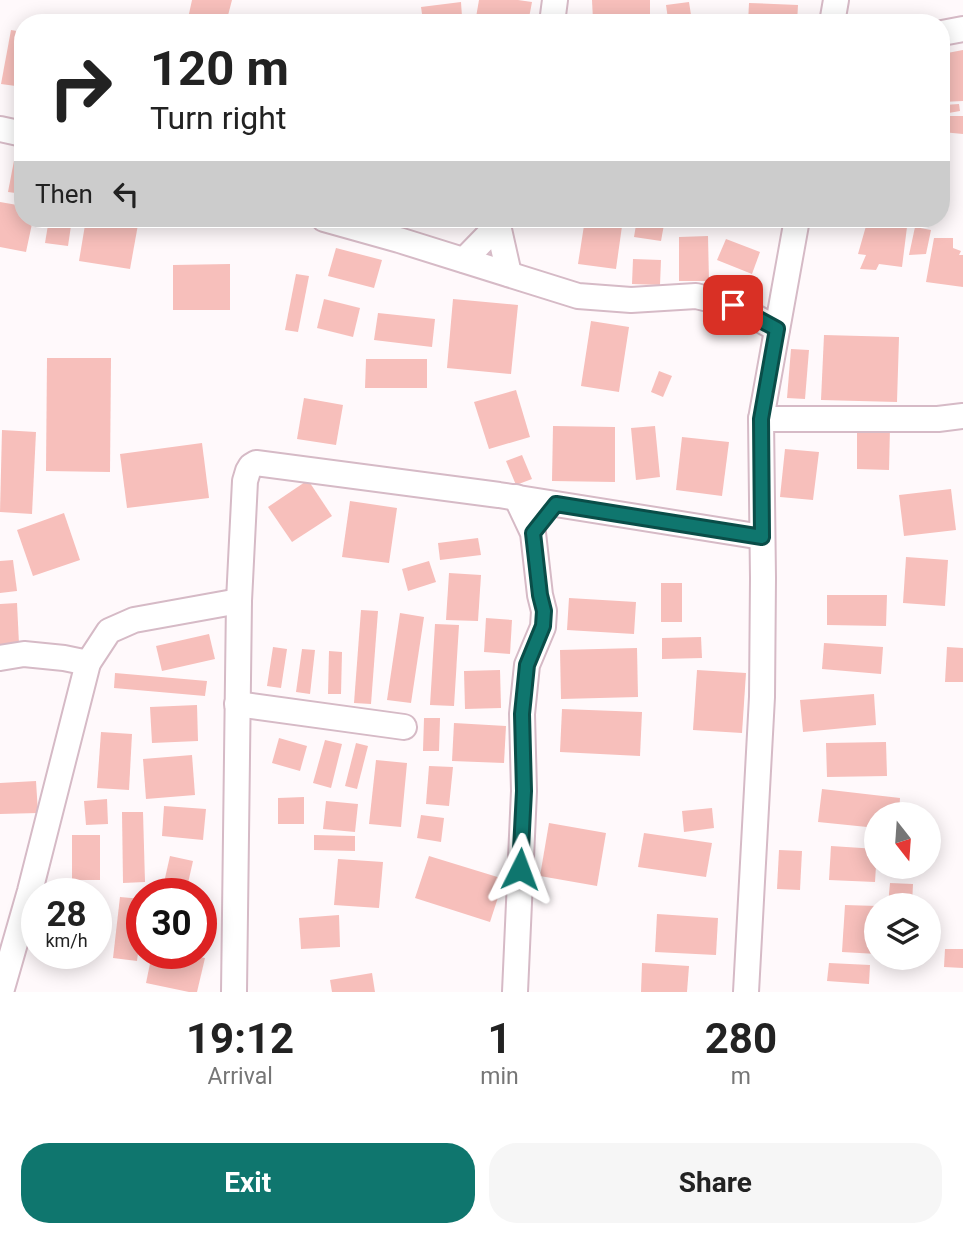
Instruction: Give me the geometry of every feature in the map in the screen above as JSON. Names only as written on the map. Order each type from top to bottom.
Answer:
[{"type":"street","points":[[355,228],[578,296],[631,300],[696,296],[733,305],[777,329]]},
{"type":"street","points":[[464,260],[493,228]]},
{"type":"street","points":[[500,228],[509,274]]},
{"type":"street","points":[[746,992],[762,697],[761,419],[795,228]]},
{"type":"street","points":[[761,419],[938,419],[963,416]]},
{"type":"street","points":[[234,992],[239,601],[245,481],[251,466],[256,463],[516,497],[762,537]]},
{"type":"street","points":[[515,992],[524,791],[522,714],[527,665],[543,626],[544,611],[533,533],[516,497]]},
{"type":"street","points":[[533,533],[556,504]]},
{"type":"street","points":[[1,992],[30,891],[88,663],[109,631],[134,620],[239,601]]},
{"type":"street","points":[[0,658],[24,654],[88,663]]},
{"type":"street","points":[[237,704],[404,727]]},
{"type":"building","points":[[192,0],[232,0],[228,14],[189,14]]},
{"type":"building","points":[[479,0],[532,2],[530,14],[477,14]]},
{"type":"building","points":[[592,0],[650,0],[650,14],[593,14]]},
{"type":"building","points":[[461,2],[462,14],[422,14],[421,7]]},
{"type":"building","points":[[689,2],[691,14],[667,14],[666,5]]},
{"type":"building","points":[[749,3],[798,5],[798,14],[748,14]]},
{"type":"building","points":[[11,30],[14,30],[14,86],[1,84]]},
{"type":"building","points":[[963,50],[963,101],[950,102],[950,52]]},
{"type":"building","points":[[959,104],[960,111],[950,113],[950,105]]},
{"type":"building","points":[[950,116],[963,116],[963,134],[950,133]]},
{"type":"building","points":[[14,161],[14,193],[8,192]]},
{"type":"building","points":[[0,202],[14,204],[14,228],[31,228],[26,252],[0,247]]},
{"type":"building","points":[[48,228],[71,228],[68,246],[45,243]]},
{"type":"building","points":[[84,228],[137,228],[130,269],[79,261]]},
{"type":"building","points":[[584,228],[622,228],[616,269],[578,264]]},
{"type":"building","points":[[636,228],[663,228],[661,241],[634,237]]},
{"type":"building","points":[[865,228],[907,228],[902,267],[879,264],[876,270],[860,269],[866,255],[858,254]]},
{"type":"building","points":[[915,228],[931,230],[926,254],[909,255]]},
{"type":"building","points":[[708,236],[709,281],[679,281],[679,237]]},
{"type":"building","points":[[934,238],[953,238],[953,248],[961,251],[959,255],[963,255],[963,287],[926,282]]},
{"type":"building","points":[[726,239],[760,252],[752,274],[717,260]]},
{"type":"building","points":[[336,248],[382,260],[374,288],[328,276]]},
{"type":"building","points":[[633,259],[661,260],[660,285],[632,284]]},
{"type":"building","points":[[230,264],[230,310],[173,310],[173,265]]},
{"type":"building","points":[[296,274],[309,276],[298,332],[285,330]]},
{"type":"building","points":[[324,299],[360,308],[353,337],[317,328]]},
{"type":"building","points":[[453,299],[518,305],[511,374],[447,368]]},
{"type":"building","points":[[378,313],[435,319],[432,347],[374,340]]},
{"type":"building","points":[[591,321],[629,327],[619,392],[581,386]]},
{"type":"building","points":[[824,335],[899,337],[897,402],[821,400]]},
{"type":"building","points":[[791,349],[809,350],[805,399],[787,398]]},
{"type":"building","points":[[47,358],[111,358],[110,472],[46,471]]},
{"type":"building","points":[[366,359],[427,359],[427,388],[365,388]]},
{"type":"building","points":[[659,371],[672,376],[663,397],[651,392]]},
{"type":"building","points":[[516,390],[530,437],[489,449],[474,402]]},
{"type":"building","points":[[304,398],[343,405],[336,445],[297,439]]},
{"type":"building","points":[[553,426],[615,427],[615,482],[552,481]]},
{"type":"building","points":[[655,426],[660,477],[636,480],[631,428]]},
{"type":"building","points":[[857,427],[890,427],[889,470],[857,469]]},
{"type":"building","points":[[2,430],[36,432],[32,514],[0,512]]},
{"type":"building","points":[[682,437],[729,442],[722,496],[676,490]]},
{"type":"building","points":[[202,443],[209,498],[127,508],[120,454]]},
{"type":"building","points":[[785,449],[819,452],[813,500],[780,497]]},
{"type":"building","points":[[522,455],[532,479],[516,485],[506,461]]},
{"type":"building","points":[[308,480],[332,516],[292,542],[268,507]]},
{"type":"building","points":[[951,489],[956,530],[904,536],[899,495]]},
{"type":"building","points":[[350,501],[397,508],[389,563],[342,557]]},
{"type":"building","points":[[64,513],[80,560],[33,576],[17,530]]},
{"type":"building","points":[[478,538],[481,555],[440,560],[438,543]]},
{"type":"building","points":[[906,557],[948,560],[945,606],[903,603]]},
{"type":"building","points":[[13,560],[17,591],[0,593],[0,561]]},
{"type":"building","points":[[429,561],[436,582],[408,591],[402,569]]},
{"type":"building","points":[[449,573],[481,575],[478,621],[446,620]]},
{"type":"building","points":[[661,583],[682,583],[682,622],[661,622]]},
{"type":"building","points":[[827,595],[887,595],[886,626],[827,625]]},
{"type":"building","points":[[569,598],[636,602],[634,634],[567,630]]},
{"type":"building","points":[[17,603],[19,644],[0,645],[0,604]]},
{"type":"building","points":[[361,610],[378,611],[371,704],[354,703]]},
{"type":"building","points":[[400,613],[424,617],[411,703],[387,700]]},
{"type":"building","points":[[486,618],[512,620],[510,654],[484,652]]},
{"type":"building","points":[[435,624],[459,625],[454,706],[430,705]]},
{"type":"building","points":[[209,634],[215,659],[162,671],[156,646]]},
{"type":"building","points":[[701,637],[702,658],[662,659],[662,638]]},
{"type":"building","points":[[824,643],[883,647],[881,674],[822,669]]},
{"type":"building","points":[[273,647],[287,649],[281,688],[267,686]]},
{"type":"building","points":[[947,647],[963,648],[963,682],[945,682]]},
{"type":"building","points":[[637,648],[638,697],[561,699],[560,650]]},
{"type":"building","points":[[302,649],[315,650],[310,694],[296,692]]},
{"type":"building","points":[[329,651],[342,652],[341,694],[328,694]]},
{"type":"building","points":[[500,670],[501,708],[465,709],[464,671]]},
{"type":"building","points":[[697,670],[746,673],[742,733],[693,730]]},
{"type":"building","points":[[115,673],[207,681],[205,696],[114,688]]},
{"type":"building","points":[[874,694],[876,725],[803,732],[800,700]]},
{"type":"building","points":[[197,705],[198,741],[152,743],[150,707]]},
{"type":"building","points":[[562,709],[642,712],[640,756],[560,752]]},
{"type":"building","points":[[424,718],[440,718],[439,751],[423,751]]},
{"type":"building","points":[[454,723],[506,726],[504,763],[452,761]]},
{"type":"building","points":[[101,732],[132,734],[129,790],[97,788]]},
{"type":"building","points":[[279,738],[307,746],[300,771],[272,763]]},
{"type":"building","points":[[325,740],[342,744],[331,788],[313,783]]},
{"type":"building","points":[[886,742],[887,776],[827,777],[826,743]]},
{"type":"building","points":[[356,743],[368,746],[357,789],[345,786]]},
{"type":"building","points":[[192,755],[195,795],[146,799],[143,759]]},
{"type":"building","points":[[376,760],[407,763],[401,827],[369,824]]},
{"type":"building","points":[[429,766],[453,767],[449,806],[426,804]]},
{"type":"building","points":[[36,781],[38,813],[0,814],[0,783]]},
{"type":"building","points":[[822,789],[900,798],[900,802],[864,802],[864,827],[818,822]]},
{"type":"building","points":[[304,797],[304,824],[278,824],[278,798]]},
{"type":"building","points":[[107,799],[108,824],[86,825],[84,801]]},
{"type":"building","points":[[326,801],[358,804],[355,832],[323,829]]},
{"type":"building","points":[[164,806],[206,809],[203,840],[162,836]]},
{"type":"building","points":[[712,808],[714,828],[684,832],[682,811]]},
{"type":"building","points":[[122,812],[143,812],[145,878],[126,878],[126,883],[123,883]]},
{"type":"building","points":[[421,815],[444,818],[441,842],[417,838]]},
{"type":"building","points":[[549,823],[606,833],[597,886],[540,876]]},
{"type":"building","points":[[644,833],[712,843],[706,877],[638,867]]},
{"type":"building","points":[[72,835],[100,835],[100,878],[72,878]]},
{"type":"building","points":[[314,835],[355,836],[355,851],[314,850]]},
{"type":"building","points":[[831,846],[864,848],[864,879],[875,879],[875,882],[829,880]]},
{"type":"building","points":[[779,850],[802,851],[800,890],[777,889]]},
{"type":"building","points":[[170,856],[193,861],[189,878],[165,878]]},
{"type":"building","points":[[429,856],[504,879],[490,922],[415,898]]},
{"type":"building","points":[[338,859],[383,862],[379,908],[334,905]]},
{"type":"building","points":[[890,883],[913,884],[913,893],[889,893]]},
{"type":"building","points":[[120,897],[126,898],[126,960],[113,958]]},
{"type":"building","points":[[845,905],[864,906],[864,953],[842,952]]},
{"type":"building","points":[[657,914],[718,918],[716,955],[655,952]]},
{"type":"building","points":[[339,915],[340,947],[301,949],[299,918]]},
{"type":"building","points":[[945,949],[963,949],[963,968],[944,967]]},
{"type":"building","points":[[642,963],[689,966],[687,992],[641,992]]},
{"type":"building","points":[[829,963],[864,965],[864,970],[870,970],[869,984],[827,981]]},
{"type":"building","points":[[149,969],[202,969],[197,992],[146,983]]},
{"type":"building","points":[[372,973],[375,992],[332,992],[330,980]]},
{"type":"route","points":[[520,869],[524,791],[522,714],[527,665],[543,626],[544,611],[533,533],[556,504],[762,537],[761,419],[777,329],[733,305]]}]
